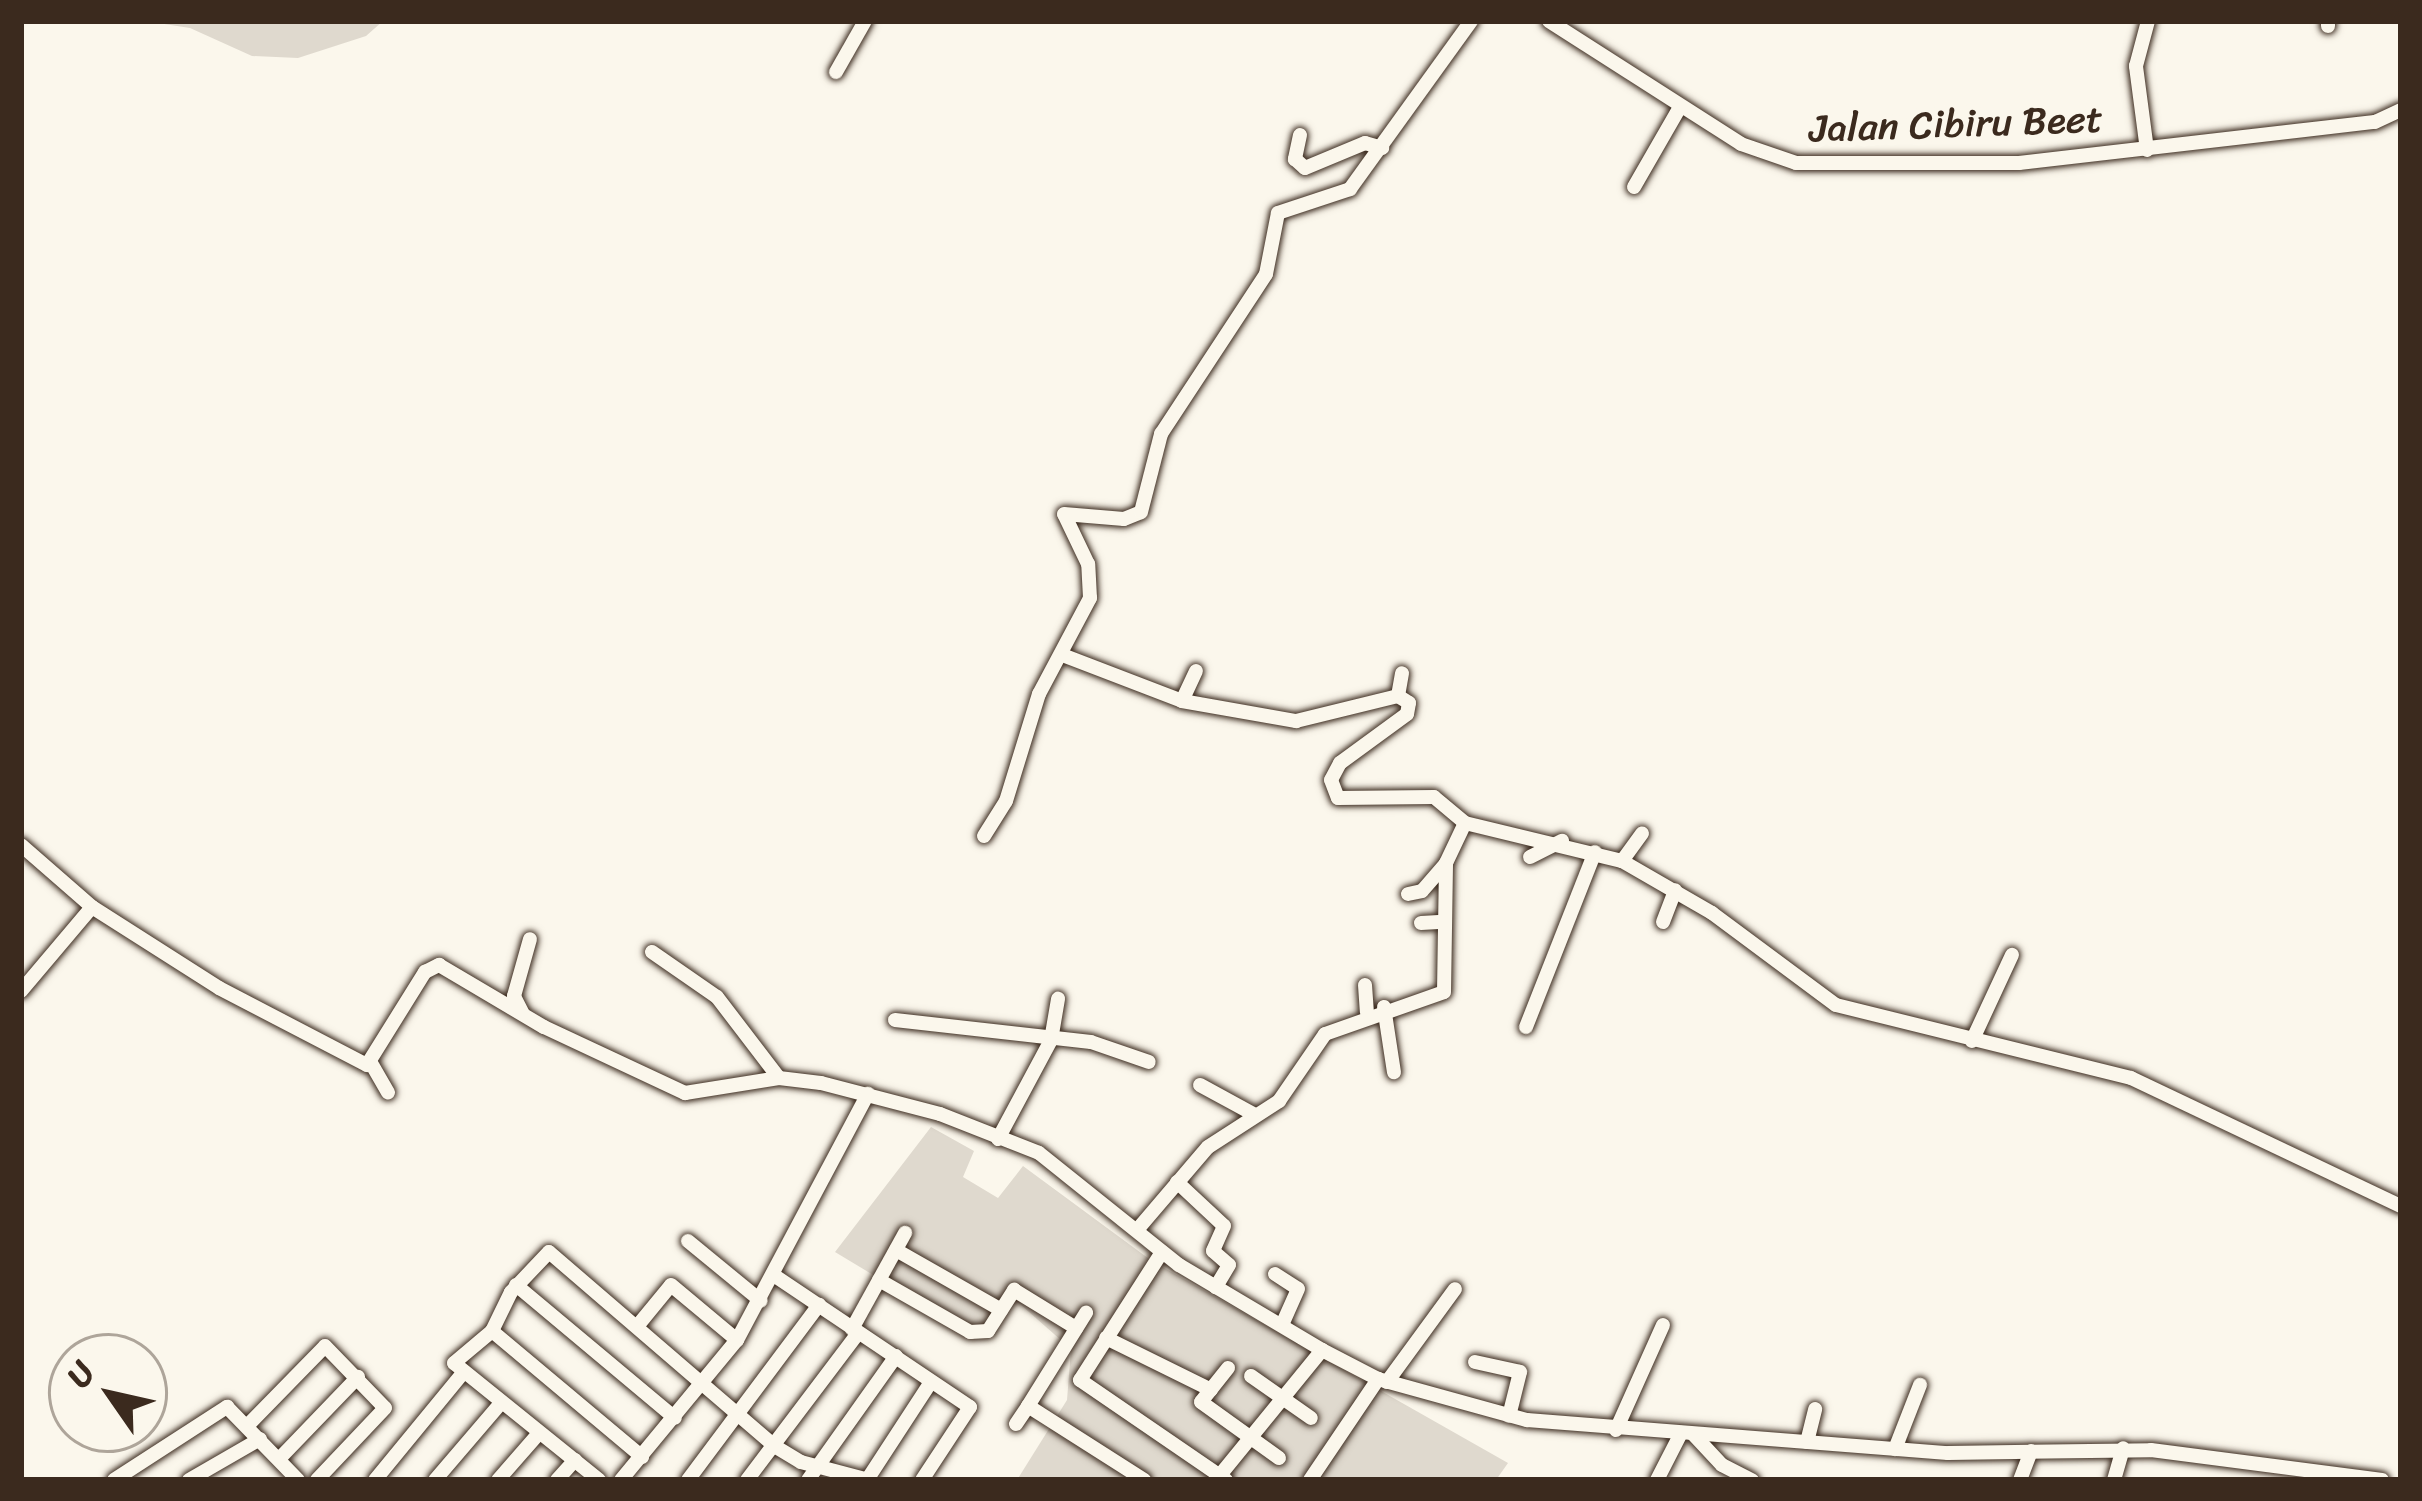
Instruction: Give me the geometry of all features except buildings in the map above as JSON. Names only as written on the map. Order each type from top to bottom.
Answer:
[{"type":"street","points":[[836,72],[865,21]]},
{"type":"street","points":[[985,836],[1006,801],[1040,694],[1065,656],[1093,582],[1064,514],[1124,519],[1141,512],[1161,434],[1266,274],[1278,213],[1350,189],[1471,21]]},
{"type":"street","name":"Jalan Cibiru Beet","points":[[1549,21],[1572,28],[1680,107],[1766,156],[1825,166],[2020,163],[2375,122],[2401,110]]},
{"type":"street","points":[[2147,150],[2136,67],[2148,21]]},
{"type":"street","points":[[1634,187],[1680,107]]},
{"type":"street","points":[[1300,135],[1295,159],[1305,168],[1365,143],[1382,148]]},
{"type":"street","points":[[1065,656],[1182,701],[1296,721],[1398,696],[1409,703],[1407,714],[1340,763],[1334,791],[1344,800],[1434,797],[1465,823],[1562,841],[1622,861],[1675,890],[1837,1005],[2131,1078],[2401,1206]]},
{"type":"street","points":[[1182,701],[1196,671]]},
{"type":"street","points":[[1398,696],[1402,674]]},
{"type":"street","points":[[1408,894],[1422,891],[1446,863],[1465,823]]},
{"type":"street","points":[[1622,861],[1642,833]]},
{"type":"street","points":[[1529,857],[1562,841]]},
{"type":"street","points":[[21,845],[92,907],[268,1016],[370,1064],[388,1092]]},
{"type":"street","points":[[1526,1027],[1594,852]]},
{"type":"street","points":[[1137,1230],[1208,1147],[1279,1101],[1325,1034],[1367,1012],[1444,992],[1446,863]]},
{"type":"street","points":[[1663,922],[1675,890]]},
{"type":"street","points":[[21,991],[92,907]]},
{"type":"street","points":[[1421,922],[1443,922]]},
{"type":"street","points":[[523,1014],[514,996],[530,940]]},
{"type":"street","points":[[652,952],[717,997],[779,1078]]},
{"type":"street","points":[[1972,1041],[2012,955]]},
{"type":"street","points":[[370,1064],[433,965],[685,1093],[779,1078],[868,1094],[1039,1153],[1162,1252],[1322,1350],[1383,1381],[1509,1416],[1616,1430],[1895,1449],[2123,1448],[2382,1480]]},
{"type":"street","points":[[1365,985],[1367,1012]]},
{"type":"street","points":[[998,1139],[1051,1040],[1058,999]]},
{"type":"street","points":[[1384,1007],[1394,1072]]},
{"type":"street","points":[[895,1020],[1091,1042],[1149,1062]]},
{"type":"street","points":[[1200,1084],[1255,1115]]},
{"type":"street","points":[[621,1480],[737,1340],[868,1094]]},
{"type":"street","points":[[1177,1182],[1224,1226],[1213,1251],[1228,1265],[1216,1287]]},
{"type":"street","points":[[747,1480],[776,1447],[855,1331],[905,1233]]},
{"type":"street","points":[[688,1240],[761,1301]]},
{"type":"street","points":[[896,1250],[1001,1310]]},
{"type":"street","points":[[598,1480],[454,1360],[492,1331],[516,1285],[552,1252],[813,1474],[867,1480],[932,1382]]},
{"type":"street","points":[[1162,1252],[1080,1382],[1220,1478],[1322,1350]]},
{"type":"street","points":[[1275,1274],[1298,1289],[1282,1325]]},
{"type":"street","points":[[775,1276],[971,1411],[922,1480]]},
{"type":"street","points":[[879,1280],[970,1332],[988,1331],[1014,1290],[1076,1329],[1211,1390]]},
{"type":"street","points":[[516,1285],[675,1418]]},
{"type":"street","points":[[639,1324],[671,1285],[737,1340]]},
{"type":"street","points":[[1310,1480],[1454,1289]]},
{"type":"street","points":[[688,1480],[742,1418],[819,1305]]},
{"type":"street","points":[[1016,1424],[1086,1313]]},
{"type":"street","points":[[1616,1430],[1664,1325]]},
{"type":"street","points":[[492,1331],[642,1457]]},
{"type":"street","points":[[248,1425],[321,1347],[358,1377],[384,1410],[317,1480]]},
{"type":"street","points":[[813,1474],[896,1356]]},
{"type":"street","points":[[1475,1362],[1520,1372],[1509,1416]]},
{"type":"street","points":[[1228,1368],[1201,1402],[1279,1459]]},
{"type":"street","points":[[375,1480],[463,1372]]},
{"type":"street","points":[[1251,1376],[1311,1418]]},
{"type":"street","points":[[279,1459],[358,1377]]},
{"type":"street","points":[[1895,1449],[1920,1385]]},
{"type":"street","points":[[435,1480],[501,1403]]},
{"type":"street","points":[[1028,1406],[1138,1478]]},
{"type":"street","points":[[122,1478],[225,1408],[248,1425],[293,1479]]},
{"type":"street","points":[[1808,1442],[1815,1409]]},
{"type":"street","points":[[499,1480],[539,1432]]},
{"type":"street","points":[[1657,1480],[1687,1433]]},
{"type":"street","points":[[1687,1433],[1722,1465],[1752,1480]]},
{"type":"street","points":[[189,1480],[260,1438]]},
{"type":"street","points":[[2114,1480],[2123,1448]]},
{"type":"street","points":[[2020,1480],[2031,1450]]},
{"type":"street","points":[[557,1480],[575,1460]]},
{"type":"shaded area","points":[[145,21],[383,21],[366,36],[298,58],[252,56],[190,28]]},
{"type":"shaded area","points":[[931,1127],[974,1151],[963,1177],[998,1198],[1023,1166],[1152,1261],[1508,1463],[1496,1480],[1017,1480],[1067,1400],[1071,1349],[1011,1296],[978,1338],[835,1252]]}]
